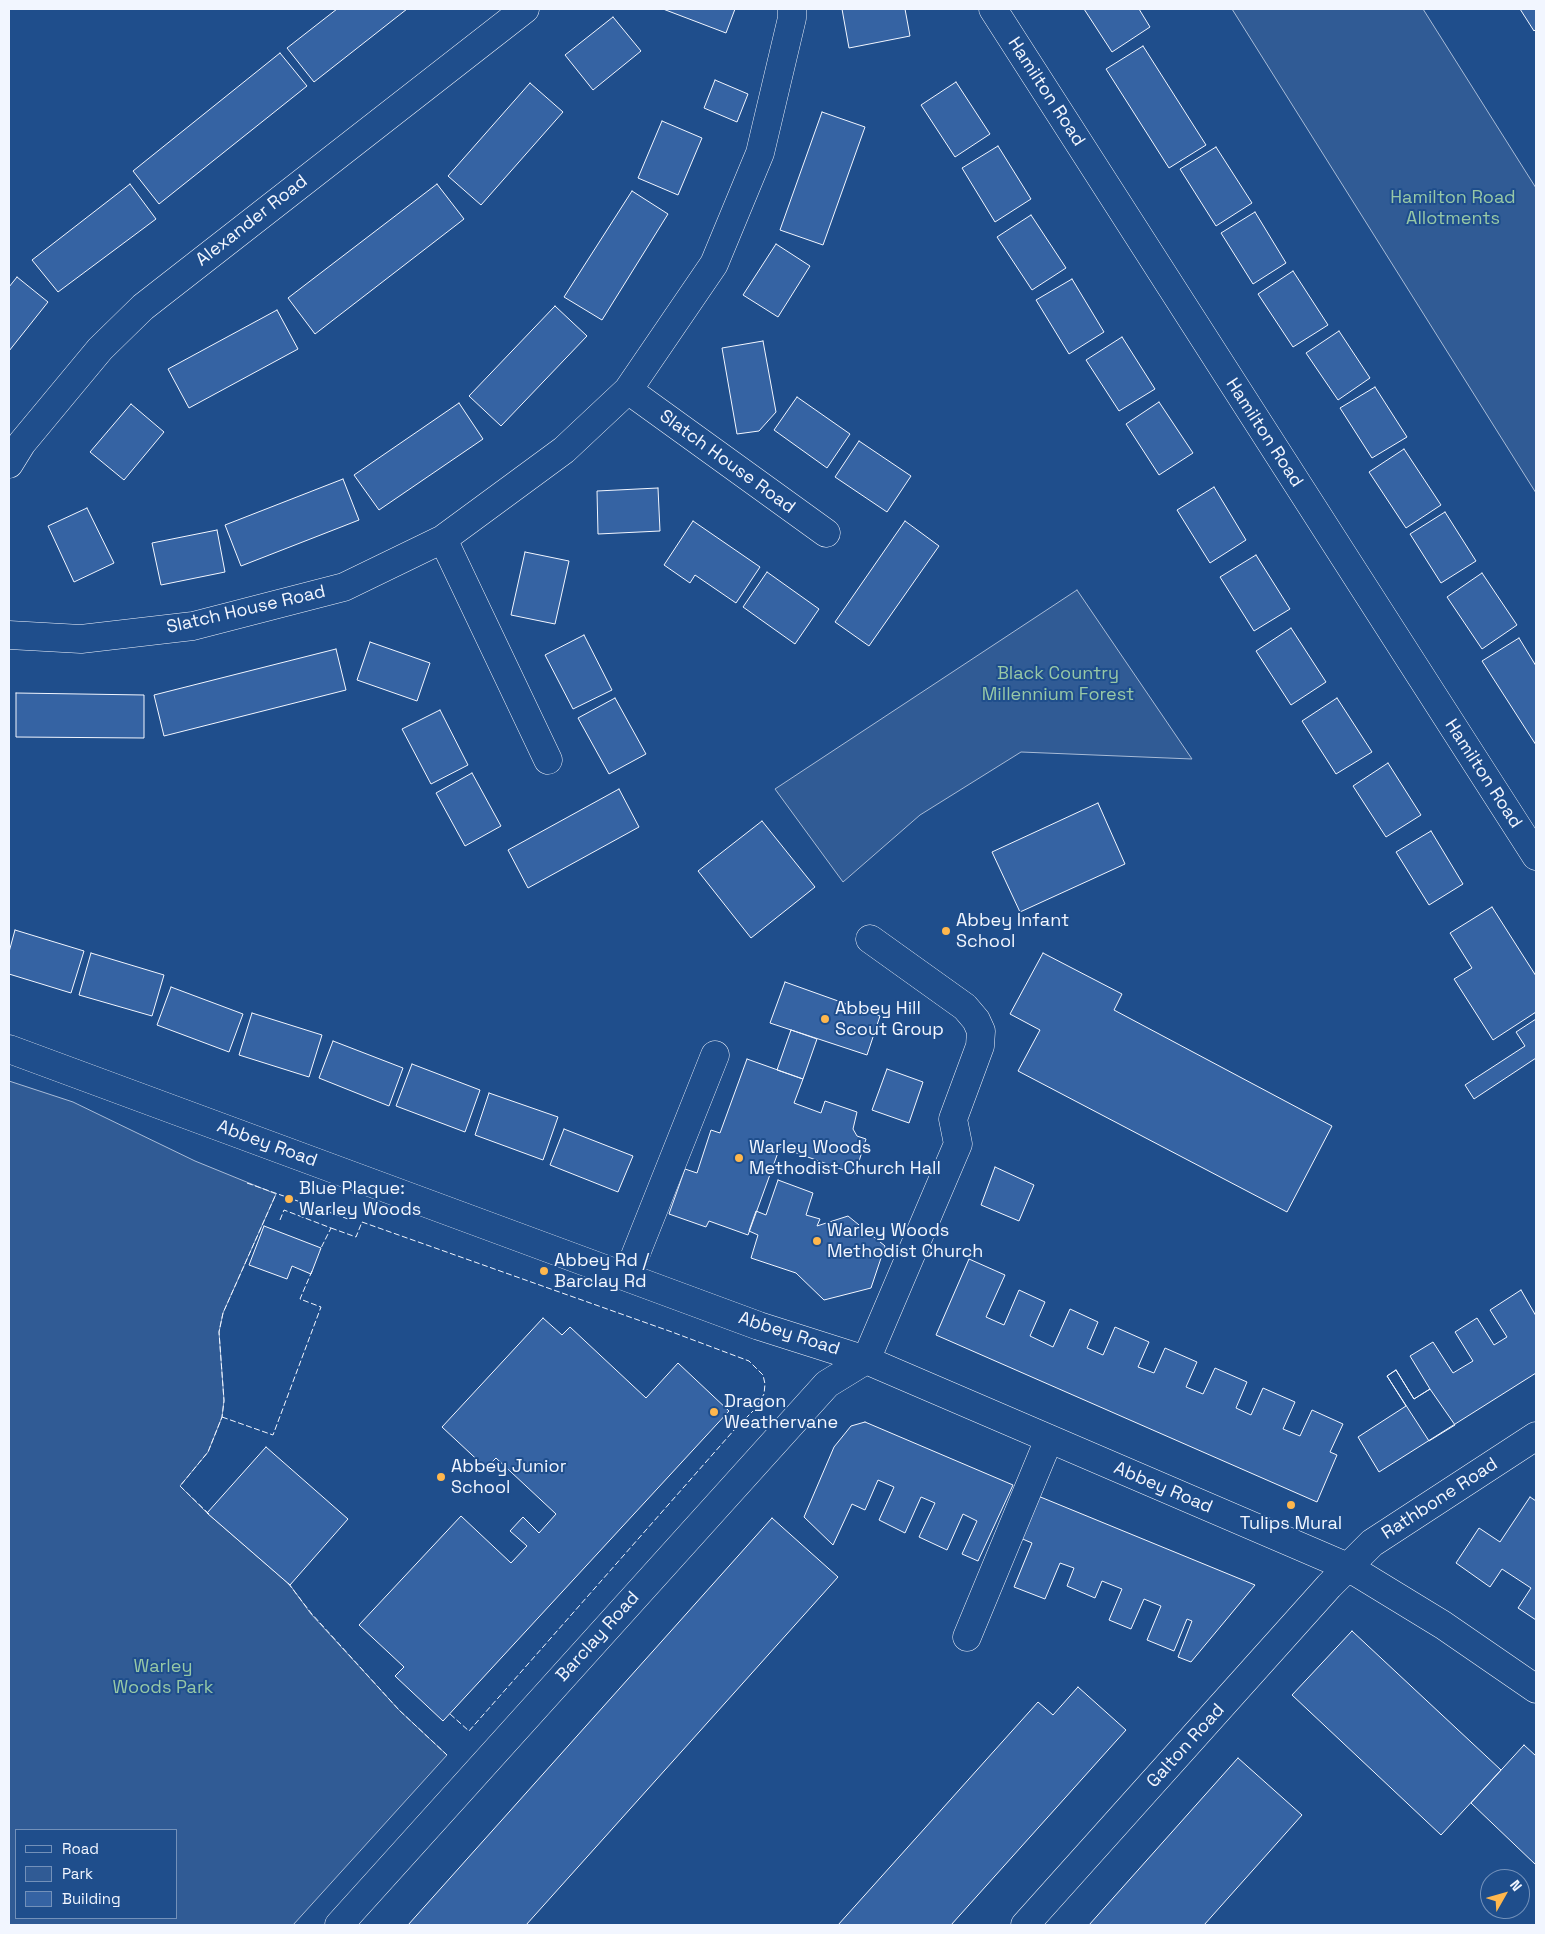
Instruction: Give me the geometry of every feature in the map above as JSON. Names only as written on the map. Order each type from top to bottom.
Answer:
[{"type":"street","name":"Alexander Road","points":[[9,464],[22,443],[100,349],[143,306],[525,9]]},
{"type":"street","name":"Slatch House Road","points":[[9,635],[81,639],[194,626],[344,587],[443,539],[564,450],[628,390],[714,264],[760,153],[792,18],[792,9]]},
{"type":"street","name":"Hamilton Road","points":[[993,9],[1536,856]]},
{"type":"street","name":"Slatch House Road","points":[[628,390],[826,533]]},
{"type":"street","points":[[443,539],[548,760]]},
{"type":"street","points":[[866,1360],[958,1144],[953,1120],[980,1046],[981,1031],[976,1020],[966,1008],[870,939]]},
{"type":"street","name":"Abbey Road","points":[[9,1049],[759,1326],[866,1360],[1348,1567],[1443,1624],[1536,1689]]},
{"type":"street","points":[[627,1276],[715,1055]]},
{"type":"street","name":"Barclay Road","points":[[339,1925],[827,1384],[866,1360]]},
{"type":"street","name":"Rathbone Road","points":[[1348,1567],[1380,1537],[1536,1436]]},
{"type":"street","points":[[967,1637],[1049,1439]]},
{"type":"street","name":"Galton Road","points":[[1025,1925],[1348,1567]]},
{"type":"green space","name":"Hamilton Road Allotments","points":[[1232,9],[1423,9],[1536,188],[1536,493]]},
{"type":"green space","name":"Black Country Millennium Forest","points":[[1077,590],[1192,759],[1021,752],[920,815],[843,882],[775,789]]},
{"type":"green space","name":"Warley Woods Park","points":[[9,1081],[73,1102],[195,1161],[276,1194],[223,1313],[219,1332],[224,1400],[222,1417],[208,1452],[180,1486],[207,1513],[290,1585],[311,1614],[399,1710],[447,1755],[293,1925],[9,1925]]},
{"type":"building","points":[[337,9],[407,9],[314,82],[287,48]]},
{"type":"building","points":[[663,9],[735,9],[726,33]]},
{"type":"building","points":[[842,9],[905,9],[910,36],[849,48]]},
{"type":"building","points":[[1084,9],[1139,9],[1150,27],[1112,52]]},
{"type":"building","points":[[1520,9],[1536,9],[1536,29],[1534,31]]},
{"type":"building","points":[[613,17],[641,51],[593,90],[565,55]]},
{"type":"building","points":[[1143,46],[1206,145],[1169,168],[1106,69]]},
{"type":"building","points":[[280,53],[307,86],[159,204],[133,171]]},
{"type":"building","points":[[715,80],[748,94],[737,122],[704,108]]},
{"type":"building","points":[[956,82],[990,134],[955,157],[921,105]]},
{"type":"building","points":[[530,83],[563,112],[481,205],[448,176]]},
{"type":"building","points":[[822,112],[865,127],[823,245],[780,230]]},
{"type":"building","points":[[662,121],[702,138],[678,195],[638,178]]},
{"type":"building","points":[[998,146],[1031,199],[995,222],[962,168]]},
{"type":"building","points":[[1216,147],[1252,203],[1216,226],[1180,169]]},
{"type":"building","points":[[130,184],[156,219],[58,292],[32,260]]},
{"type":"building","points":[[437,184],[464,219],[315,334],[288,298]]},
{"type":"building","points":[[632,191],[668,214],[602,320],[564,297]]},
{"type":"building","points":[[1255,212],[1286,263],[1253,284],[1221,233]]},
{"type":"building","points":[[1031,215],[1066,268],[1032,290],[997,237]]},
{"type":"building","points":[[776,244],[810,266],[778,317],[743,295]]},
{"type":"building","points":[[1293,271],[1328,325],[1293,347],[1258,294]]},
{"type":"building","points":[[17,277],[48,302],[9,351],[9,287]]},
{"type":"building","points":[[1072,279],[1104,332],[1069,354],[1036,300]]},
{"type":"building","points":[[555,306],[587,336],[501,426],[469,396]]},
{"type":"building","points":[[277,310],[298,349],[189,408],[168,369]]},
{"type":"building","points":[[1339,331],[1370,378],[1338,400],[1306,353]]},
{"type":"building","points":[[1122,337],[1155,389],[1119,411],[1086,360]]},
{"type":"building","points":[[763,341],[776,412],[759,431],[737,434],[722,348]]},
{"type":"building","points":[[1375,387],[1407,437],[1372,458],[1340,408]]},
{"type":"building","points":[[797,397],[850,434],[827,468],[774,430]]},
{"type":"building","points":[[1159,402],[1193,453],[1159,475],[1126,424]]},
{"type":"building","points":[[459,403],[483,439],[379,510],[354,475]]},
{"type":"building","points":[[131,404],[164,432],[124,480],[90,452]]},
{"type":"building","points":[[859,441],[911,476],[887,512],[835,477]]},
{"type":"building","points":[[1404,449],[1441,505],[1406,528],[1369,472]]},
{"type":"building","points":[[343,479],[359,520],[241,566],[225,525]]},
{"type":"building","points":[[1214,487],[1246,540],[1210,563],[1177,510]]},
{"type":"building","points":[[658,488],[660,531],[598,534],[597,491]]},
{"type":"building","points":[[87,508],[114,563],[74,582],[48,526]]},
{"type":"building","points":[[1445,512],[1476,561],[1441,583],[1410,534]]},
{"type":"building","points":[[693,521],[760,567],[736,603],[695,575],[690,583],[664,565]]},
{"type":"building","points":[[905,521],[939,546],[869,646],[835,622]]},
{"type":"building","points":[[217,530],[225,572],[161,585],[152,543]]},
{"type":"building","points":[[525,552],[569,561],[555,624],[511,615]]},
{"type":"building","points":[[1256,555],[1290,609],[1254,631],[1220,577]]},
{"type":"building","points":[[767,572],[819,609],[795,644],[743,607]]},
{"type":"building","points":[[1482,573],[1517,625],[1482,649],[1447,597]]},
{"type":"building","points":[[1291,628],[1326,682],[1291,705],[1256,651]]},
{"type":"building","points":[[584,635],[612,690],[573,709],[545,655]]},
{"type":"building","points":[[1519,638],[1536,666],[1536,745],[1482,661]]},
{"type":"building","points":[[370,642],[430,663],[417,701],[357,680]]},
{"type":"building","points":[[336,649],[346,690],[164,736],[154,695]]},
{"type":"building","points":[[16,693],[144,695],[144,738],[16,737]]},
{"type":"building","points":[[615,698],[646,754],[609,774],[578,718]]},
{"type":"building","points":[[1337,698],[1372,752],[1336,774],[1302,721]]},
{"type":"building","points":[[440,710],[468,765],[431,784],[402,729]]},
{"type":"building","points":[[1388,763],[1421,815],[1386,837],[1353,786]]},
{"type":"building","points":[[472,773],[501,826],[465,846],[436,793]]},
{"type":"building","points":[[619,789],[639,827],[528,888],[508,850]]},
{"type":"building","points":[[1098,803],[1125,864],[1020,912],[992,852]]},
{"type":"building","points":[[762,821],[815,887],[751,938],[698,871]]},
{"type":"building","points":[[1431,831],[1463,884],[1429,905],[1396,852]]},
{"type":"building","points":[[1492,907],[1536,976],[1536,1012],[1493,1040],[1454,979],[1472,968],[1450,933]]},
{"type":"building","points":[[15,930],[84,951],[71,993],[9,974],[9,952]]},
{"type":"building","points":[[91,953],[164,975],[152,1016],[79,995]]},
{"type":"building","points":[[1043,953],[1122,994],[1114,1010],[1332,1126],[1287,1212],[1018,1071],[1040,1030],[1010,1014]]},
{"type":"building","name":"Abbey Hill Scout Group","points":[[785,982],[880,1016],[867,1055],[770,1023]]},
{"type":"building","points":[[171,987],[243,1014],[229,1052],[157,1025]]},
{"type":"building","points":[[252,1013],[322,1035],[309,1077],[239,1055]]},
{"type":"building","points":[[1536,1019],[1536,1058],[1474,1099],[1465,1085],[1525,1046],[1516,1032]]},
{"type":"building","points":[[791,1030],[817,1039],[803,1079],[777,1070]]},
{"type":"building","points":[[333,1041],[403,1068],[389,1106],[319,1078]]},
{"type":"building","name":"Warley Woods Methodist Church Hall","points":[[747,1059],[803,1079],[794,1103],[821,1113],[825,1101],[857,1112],[853,1129],[857,1136],[866,1139],[855,1174],[780,1147],[748,1235],[709,1221],[706,1227],[669,1214],[685,1169],[697,1173],[711,1130],[720,1133]]},
{"type":"building","points":[[412,1064],[480,1090],[465,1132],[396,1106]]},
{"type":"building","points":[[887,1069],[923,1082],[909,1123],[872,1110]]},
{"type":"building","points":[[489,1093],[558,1117],[543,1160],[475,1135]]},
{"type":"building","points":[[564,1129],[633,1156],[618,1192],[550,1165]]},
{"type":"building","points":[[995,1167],[1034,1185],[1019,1221],[981,1205]]},
{"type":"building","name":"Warley Woods Methodist Church","points":[[778,1180],[813,1193],[806,1215],[820,1219],[817,1226],[848,1216],[885,1246],[871,1288],[824,1300],[796,1273],[751,1258],[758,1235],[749,1231],[756,1211],[766,1215]]},
{"type":"building","points":[[264,1226],[321,1248],[311,1274],[292,1266],[287,1279],[249,1265]]},
{"type":"building","points":[[969,1259],[1005,1275],[986,1317],[1004,1325],[1019,1290],[1045,1302],[1030,1336],[1053,1347],[1070,1309],[1098,1322],[1087,1348],[1103,1355],[1115,1327],[1149,1342],[1138,1367],[1154,1373],[1165,1348],[1197,1362],[1186,1387],[1203,1394],[1215,1368],[1247,1382],[1236,1408],[1251,1415],[1263,1388],[1295,1402],[1283,1429],[1300,1436],[1312,1410],[1343,1424],[1330,1452],[1337,1455],[1317,1502],[936,1335]]},
{"type":"building","points":[[1521,1290],[1536,1316],[1536,1373],[1379,1472],[1358,1437],[1406,1406],[1387,1376],[1396,1370],[1414,1399],[1430,1389],[1410,1356],[1433,1342],[1453,1373],[1473,1361],[1455,1332],[1477,1318],[1494,1345],[1507,1337],[1490,1310]]},
{"type":"building","name":"Abbey Junior School","points":[[543,1318],[562,1335],[570,1327],[646,1398],[678,1363],[729,1411],[443,1721],[395,1676],[404,1667],[359,1625],[461,1516],[511,1563],[527,1546],[510,1531],[523,1517],[539,1533],[556,1514],[496,1458],[486,1468],[442,1427]]},
{"type":"building","points":[[1396,1370],[1414,1399],[1430,1389],[1455,1425],[1429,1441],[1387,1376]]},
{"type":"building","points":[[865,1422],[1013,1485],[978,1561],[962,1554],[977,1521],[963,1514],[947,1550],[919,1537],[935,1503],[921,1497],[905,1533],[879,1520],[894,1487],[878,1480],[865,1510],[852,1504],[833,1545],[804,1517],[834,1447],[851,1426]]},
{"type":"building","points":[[266,1447],[348,1519],[290,1585],[207,1513]]},
{"type":"building","points":[[1038,1496],[1255,1585],[1191,1662],[1178,1657],[1192,1621],[1187,1619],[1174,1651],[1147,1640],[1161,1606],[1144,1599],[1131,1629],[1109,1620],[1122,1589],[1102,1581],[1095,1598],[1067,1586],[1074,1568],[1060,1563],[1045,1599],[1014,1587],[1032,1543],[1018,1537]]},
{"type":"building","points":[[1530,1497],[1536,1501],[1536,1620],[1518,1608],[1531,1588],[1502,1569],[1490,1587],[1456,1563],[1479,1528],[1500,1542]]},
{"type":"building","points":[[772,1518],[838,1577],[526,1925],[408,1925]]},
{"type":"building","points":[[1352,1631],[1501,1770],[1441,1835],[1292,1695]]},
{"type":"building","points":[[1078,1687],[1126,1730],[951,1925],[838,1925],[1038,1702],[1053,1715]]},
{"type":"building","points":[[1524,1745],[1536,1756],[1536,1865],[1471,1803]]},
{"type":"building","points":[[1238,1758],[1302,1815],[1204,1925],[1089,1925]]},
{"type":"fence","points":[[247,1183],[351,1220]]},
{"type":"fence","points":[[209,1514],[180,1486],[208,1452],[222,1417],[224,1401],[219,1332],[223,1313],[276,1194]]},
{"type":"fence","points":[[280,1220],[284,1210],[331,1228],[320,1250]]},
{"type":"fence","points":[[331,1228],[356,1237],[362,1222],[749,1361],[763,1375],[765,1384],[764,1394],[755,1409],[735,1429],[469,1731],[450,1714]]},
{"type":"fence","points":[[222,1417],[273,1435],[321,1307],[300,1299],[312,1271]]},
{"type":"fence","points":[[288,1583],[311,1613],[399,1710],[447,1755]]},
{"type":"place","name":"Abbey Infant School","points":[[946,931]]},
{"type":"place","name":"Abbey Hill Scout Group","points":[[825,1019]]},
{"type":"place","name":"Warley Woods Methodist Church Hall","points":[[739,1158]]},
{"type":"place","name":"Blue Plaque: Warley Woods","points":[[289,1199]]},
{"type":"place","name":"Warley Woods Methodist Church","points":[[817,1241]]},
{"type":"place","name":"Abbey Rd / Barclay Rd","points":[[544,1271]]},
{"type":"place","name":"Dragon Weathervane","points":[[714,1412]]},
{"type":"place","name":"Abbey Junior School","points":[[441,1477]]},
{"type":"place","name":"Tulips Mural","points":[[1291,1505]]}]
